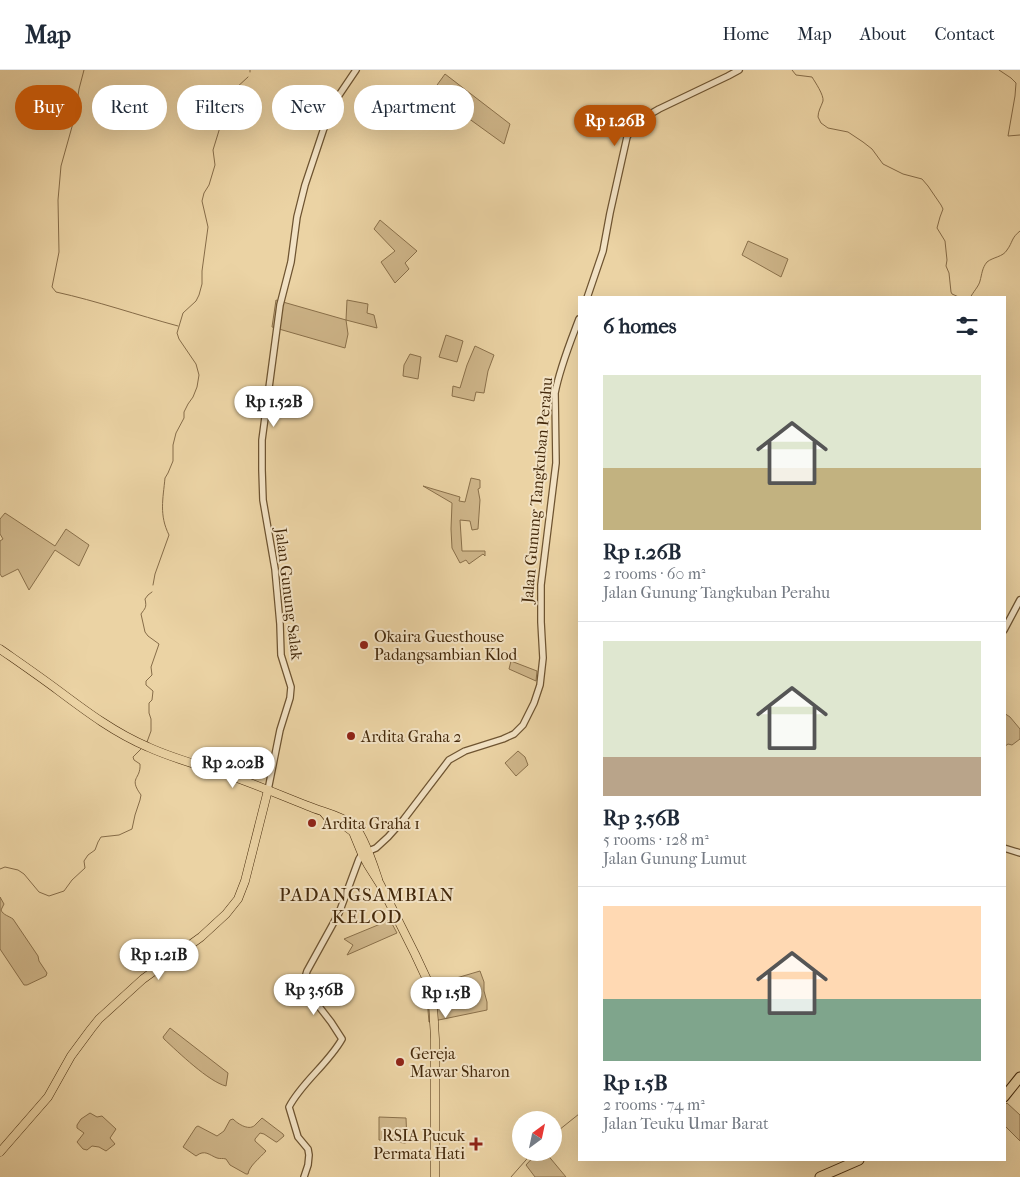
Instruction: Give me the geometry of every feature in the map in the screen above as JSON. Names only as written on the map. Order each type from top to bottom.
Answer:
[{"type":"highway","points":[[1006,1094],[1020,1077]]},
{"type":"highway","points":[[820,1177],[857,1161]]},
{"type":"main road","points":[[0,649],[95,717],[148,748],[268,790],[332,815],[353,825],[360,832],[365,853],[429,984],[433,1005],[435,1039],[435,1177]]},
{"type":"main road","name":"Jalan Gunung Salak","points":[[0,1152],[48,1097],[71,1056],[99,1019],[143,979],[201,937],[226,914],[238,899],[245,881],[268,790]]},
{"type":"street","name":"Jalan Gunung Salak","points":[[268,790],[291,687],[281,655],[275,569],[263,500],[262,459],[266,407],[280,305],[291,262],[301,197],[330,109],[356,70]]},
{"type":"street","points":[[588,296],[603,251],[627,137],[635,124],[659,109],[739,70]]},
{"type":"street","name":"Jalan Gunung Tangkuban Perahu","points":[[365,853],[383,843],[449,760],[465,751],[510,737],[520,730],[537,697],[543,658],[541,585],[556,463],[555,393],[562,364],[578,322]]},
{"type":"street","points":[[1006,626],[1020,600]]},
{"type":"street","points":[[1006,848],[1020,852]]},
{"type":"street","points":[[304,1177],[308,1165],[308,1149],[298,1137],[289,1107],[302,1088],[342,1040],[331,1022],[307,991],[304,981],[311,964],[339,913],[358,862],[365,853]]},
{"type":"shaded area","points":[[445,74],[459,85],[437,85]]},
{"type":"shaded area","points":[[474,96],[510,124],[504,144],[474,122]]},
{"type":"shaded area","points":[[380,220],[417,251],[405,263],[409,269],[395,283],[381,262],[395,251],[374,229]]},
{"type":"shaded area","points":[[748,241],[788,259],[781,277],[742,255]]},
{"type":"shaded area","points":[[276,300],[346,320],[348,334],[345,348],[272,327]]},
{"type":"shaded area","points":[[347,300],[368,304],[367,313],[374,315],[377,328],[346,320]]},
{"type":"shaded area","points":[[446,335],[463,341],[457,362],[439,357]]},
{"type":"shaded area","points":[[475,346],[494,355],[488,371],[484,393],[476,392],[474,401],[452,396],[453,386],[460,388]]},
{"type":"shaded area","points":[[410,354],[421,357],[418,379],[403,376],[404,365]]},
{"type":"shaded area","points":[[471,478],[480,480],[480,488],[478,489],[480,500],[478,529],[472,530],[470,521],[460,520],[462,551],[485,551],[485,556],[483,554],[469,564],[466,560],[460,563],[452,548],[452,503],[423,486],[460,497],[459,501],[465,502]]},
{"type":"shaded area","points":[[5,513],[55,546],[66,529],[89,545],[79,566],[55,550],[29,590],[18,569],[2,577],[0,574],[0,541],[3,539],[0,534],[0,519]]},
{"type":"shaded area","points":[[511,661],[537,671],[536,681],[509,669]]},
{"type":"shaded area","points":[[1006,714],[1020,729],[1020,739],[1012,745],[1006,746]]},
{"type":"shaded area","points":[[518,751],[525,757],[528,765],[516,776],[505,763]]},
{"type":"shaded area","points":[[0,897],[4,904],[2,912],[13,919],[47,973],[46,976],[27,985],[24,985],[0,949]]},
{"type":"shaded area","points":[[390,920],[397,933],[347,955],[353,945],[344,939]]},
{"type":"shaded area","points":[[480,971],[484,982],[487,1010],[429,1022],[426,987]]},
{"type":"shaded area","points":[[170,1028],[228,1073],[226,1086],[203,1073],[164,1039],[163,1037]]},
{"type":"shaded area","points":[[1006,1104],[1020,1115],[1020,1141],[1006,1127]]},
{"type":"shaded area","points":[[90,1113],[97,1117],[102,1116],[116,1129],[110,1138],[115,1144],[106,1151],[92,1146],[87,1150],[83,1149],[77,1142],[84,1133],[77,1128],[77,1125],[81,1119]]},
{"type":"shaded area","points":[[379,1117],[406,1118],[407,1142],[379,1140]]},
{"type":"shaded area","points":[[262,1118],[284,1136],[276,1142],[260,1133],[255,1141],[266,1151],[253,1165],[248,1174],[230,1165],[226,1159],[204,1153],[196,1156],[183,1147],[198,1126],[217,1136],[224,1131],[230,1120],[233,1119],[241,1125],[251,1127]]},
{"type":"shaded area","points":[[530,1161],[553,1161],[566,1177],[535,1177],[526,1165]]},
{"type":"waterway","points":[[84,70],[75,116],[61,166],[58,200],[59,252],[52,287],[56,292],[178,326]]},
{"type":"waterway","points":[[792,70],[796,75],[812,77],[819,89],[823,98],[818,115],[821,123],[828,128],[848,132],[872,149],[883,164],[903,174],[922,179],[928,186],[943,209],[937,228],[945,241],[946,266],[949,273],[951,292],[956,296]]},
{"type":"waterway","points":[[999,70],[1016,83],[1008,136],[1020,135]]},
{"type":"waterway","points":[[153,585],[169,535],[163,514],[165,478],[173,461],[173,445],[176,433],[197,387],[199,375],[196,364],[177,333],[183,313],[196,301],[202,284],[208,227],[202,201],[215,165],[213,150],[229,98],[235,89],[248,77]]},
{"type":"waterway","points":[[971,296],[979,283],[987,262],[1005,252],[1020,231]]},
{"type":"waterway","points":[[147,742],[151,731],[149,703],[152,700],[153,691],[146,685],[146,681],[152,675],[151,667],[159,644],[145,632],[141,614],[146,606],[145,599],[152,592]]},
{"type":"waterway","points":[[0,869],[5,867],[18,870],[24,874],[39,892],[49,896],[64,891],[72,880],[85,868],[84,861],[95,850],[101,837],[119,835],[132,829],[141,795],[135,782],[140,764],[133,757],[143,747]]},
{"type":"waterway","points":[[562,1128],[578,1115]]},
{"type":"waterway","points":[[511,1177],[525,1161]]},
{"type":"place","name":"Okaira Guesthouse Padangsambian Klod","points":[[364,645]]},
{"type":"place","name":"Ardita Graha 2","points":[[351,736]]},
{"type":"place","name":"Ardita Graha 1","points":[[312,823]]},
{"type":"place","name":"Gereja Mawar Sharon","points":[[400,1062]]},
{"type":"place","name":"RSIA Pucuk Permata Hati","points":[[476,1144]]},
{"type":"district","name":"PADANGSAMBIAN KELOD","points":[[367,906]]}]
